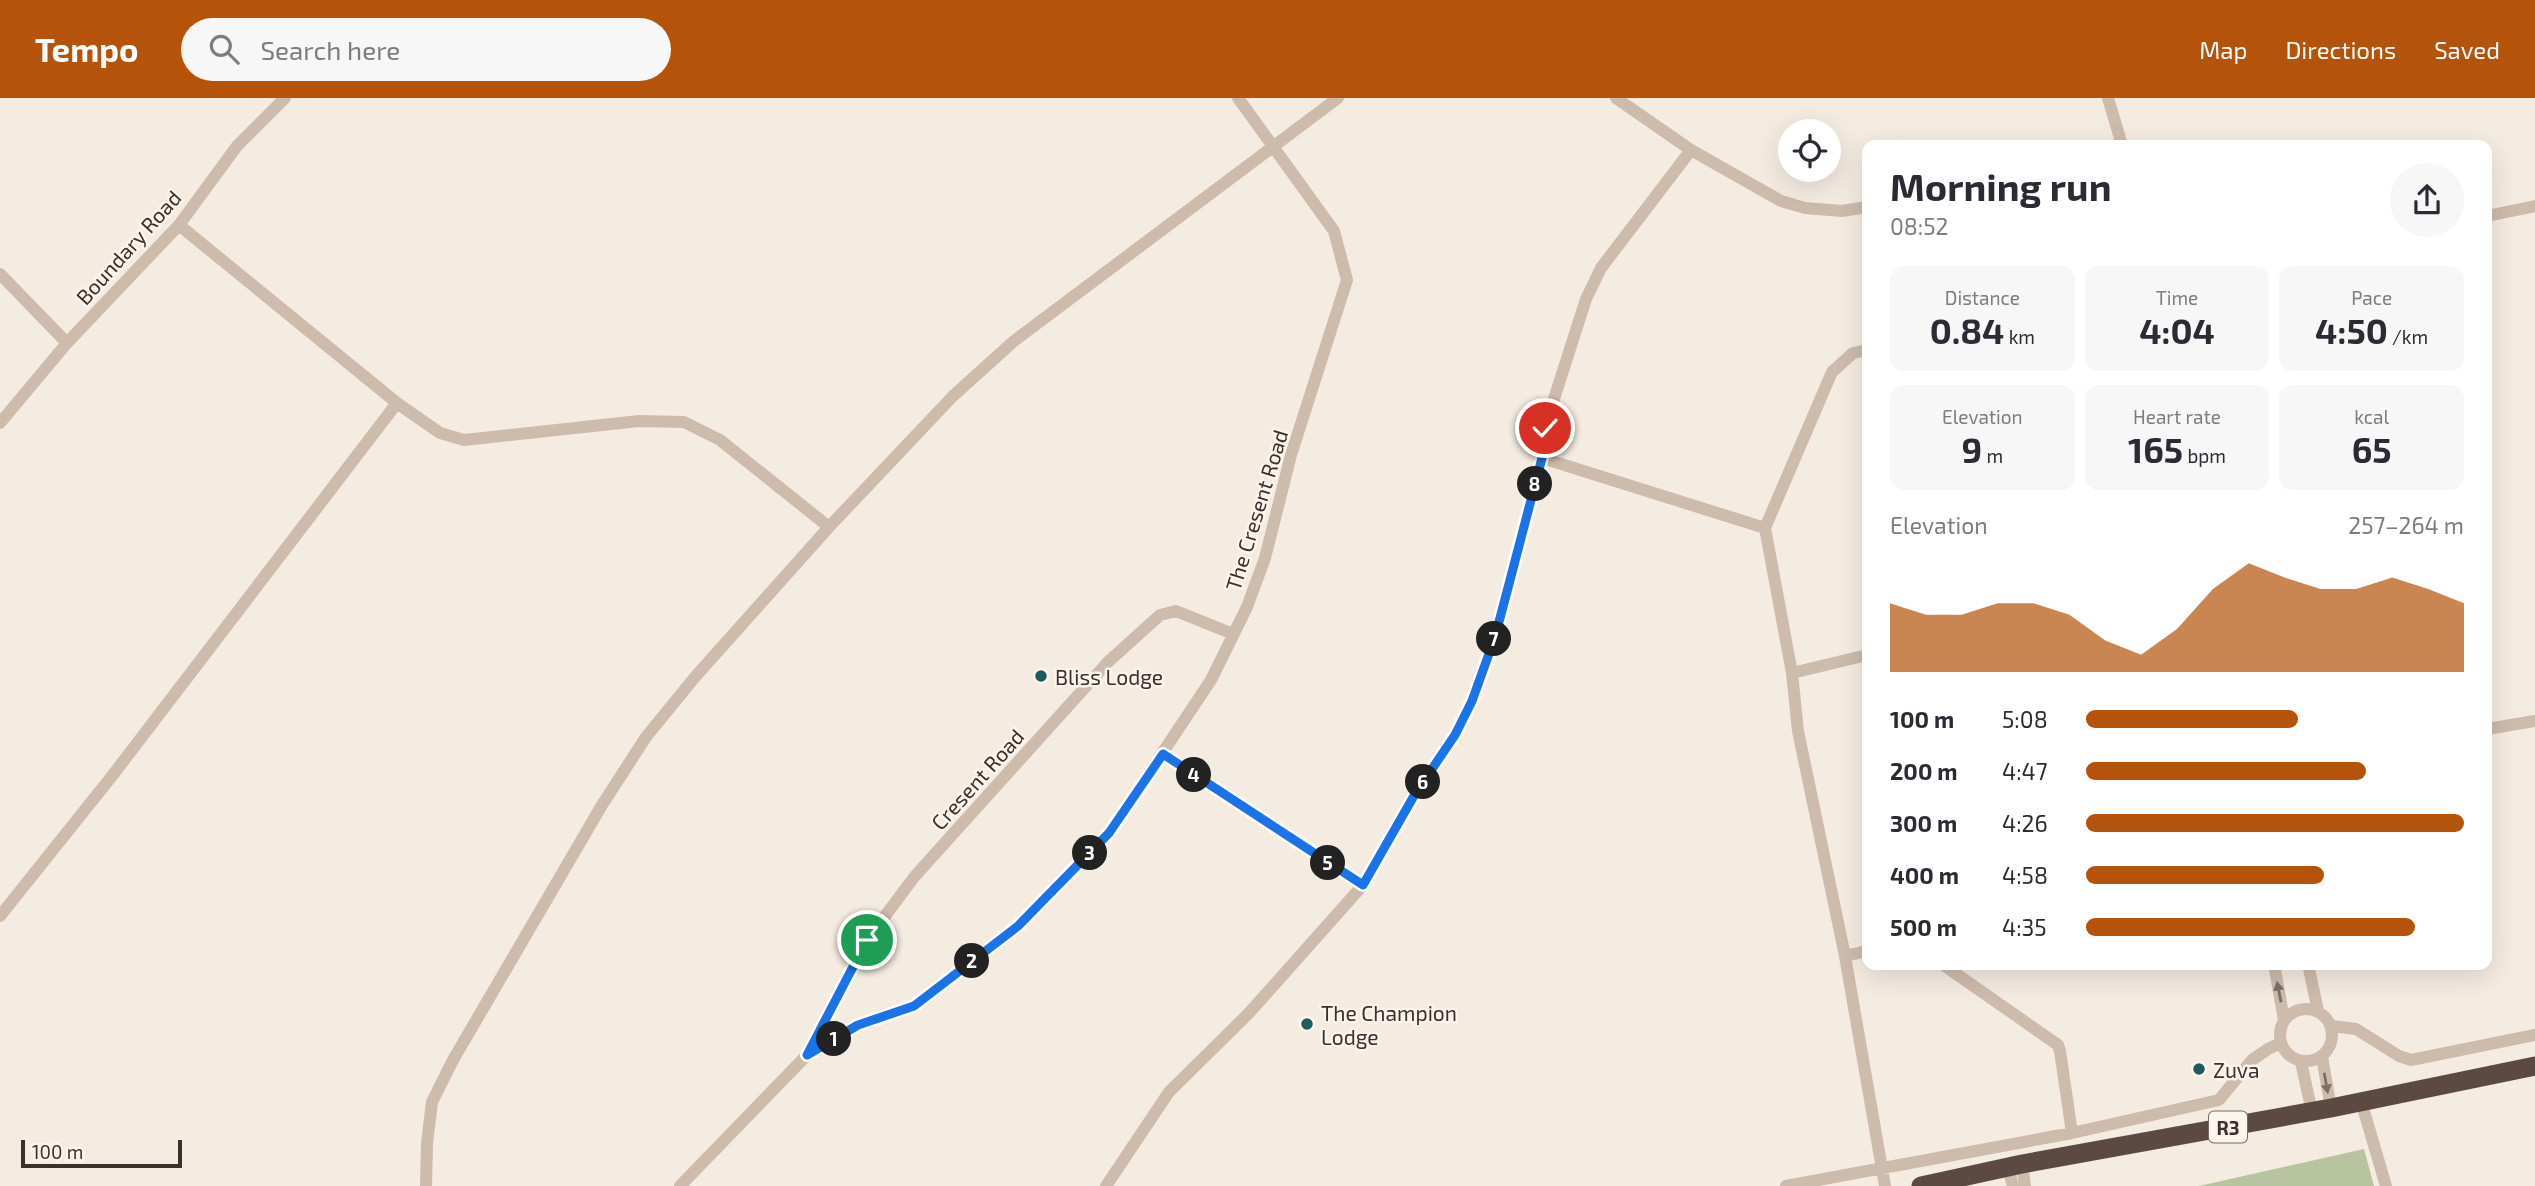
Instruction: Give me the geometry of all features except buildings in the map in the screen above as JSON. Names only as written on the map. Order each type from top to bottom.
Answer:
[{"type":"highway","name":"R3","points":[[1921,1186],[2014,1173],[2535,1066]]},
{"type":"street","name":"Boundary Road","points":[[0,423],[67,343],[179,225],[237,146],[285,98]]},
{"type":"street","name":"The Cresent Road","points":[[687,1184],[807,1055],[858,1025],[914,1006],[1018,926],[1109,833],[1211,680],[1247,607],[1265,558],[1291,455],[1347,280],[1334,231],[1238,98]]},
{"type":"street","points":[[426,1186],[432,1102],[453,1059],[602,805],[646,737],[695,677],[829,527],[953,396],[1014,341],[1338,98]]},
{"type":"street","points":[[1616,98],[1691,150],[1781,201],[1805,208],[1842,211],[1862,208]]},
{"type":"street","points":[[2108,98],[2121,140]]},
{"type":"street","points":[[1106,1186],[1169,1093],[1249,1013],[1363,885],[1415,794],[1455,735],[1472,701],[1495,637],[1542,458],[1545,428],[1586,299],[1601,268],[1691,150]]},
{"type":"street","points":[[2492,215],[2535,206]]},
{"type":"street","points":[[179,225],[397,403],[440,433],[464,440],[639,421],[684,422],[720,440],[829,527]]},
{"type":"street","points":[[0,274],[67,343]]},
{"type":"street","points":[[1862,351],[1853,353],[1832,372],[1765,528],[1792,673],[1798,731],[1845,956],[1885,1186]]},
{"type":"street","points":[[0,916],[112,776],[397,403]]},
{"type":"street","points":[[1542,458],[1765,528]]},
{"type":"street","name":"Cresent Road","points":[[807,1055],[867,940],[915,876],[1108,662],[1160,615],[1176,611],[1233,634]]},
{"type":"street","points":[[1792,673],[1862,656]]},
{"type":"street","points":[[2492,728],[2535,721]]},
{"type":"street","points":[[1163,754],[1363,885]]},
{"type":"street","points":[[1845,956],[1862,952]]},
{"type":"street","points":[[1951,970],[2058,1045],[2072,1133]]},
{"type":"street","points":[[2275,970],[2284,1020]]},
{"type":"street","points":[[2309,970],[2318,1011]]},
{"type":"street","points":[[2306,1009],[2318,1011],[2332,1026],[2332,1043],[2322,1057],[2312,1062],[2291,1058],[2281,1043],[2279,1032],[2284,1020],[2294,1012],[2306,1009]]},
{"type":"street","points":[[2332,1026],[2356,1029],[2411,1060],[2535,1035]]},
{"type":"street","points":[[1786,1186],[2072,1133],[2219,1100],[2252,1060],[2281,1043]]},
{"type":"street","points":[[2321,1110],[2322,1057]]},
{"type":"street","points":[[2301,1062],[2321,1110]]},
{"type":"street","points":[[2361,1101],[2386,1186]]},
{"type":"street","points":[[2014,1173],[2025,1186]]},
{"type":"green space","points":[[2364,1149],[2374,1186],[2199,1186]]},
{"type":"place","name":"Bliss Lodge","points":[[1041,676]]},
{"type":"place","name":"The Champion Lodge","points":[[1307,1024]]},
{"type":"place","name":"Zuva","points":[[2199,1069]]},
{"type":"route","points":[[867,940],[807,1055],[858,1025],[914,1006],[1018,926],[1109,833],[1163,754],[1363,885],[1415,794],[1455,735],[1472,701],[1495,637],[1542,458],[1545,428]]}]
